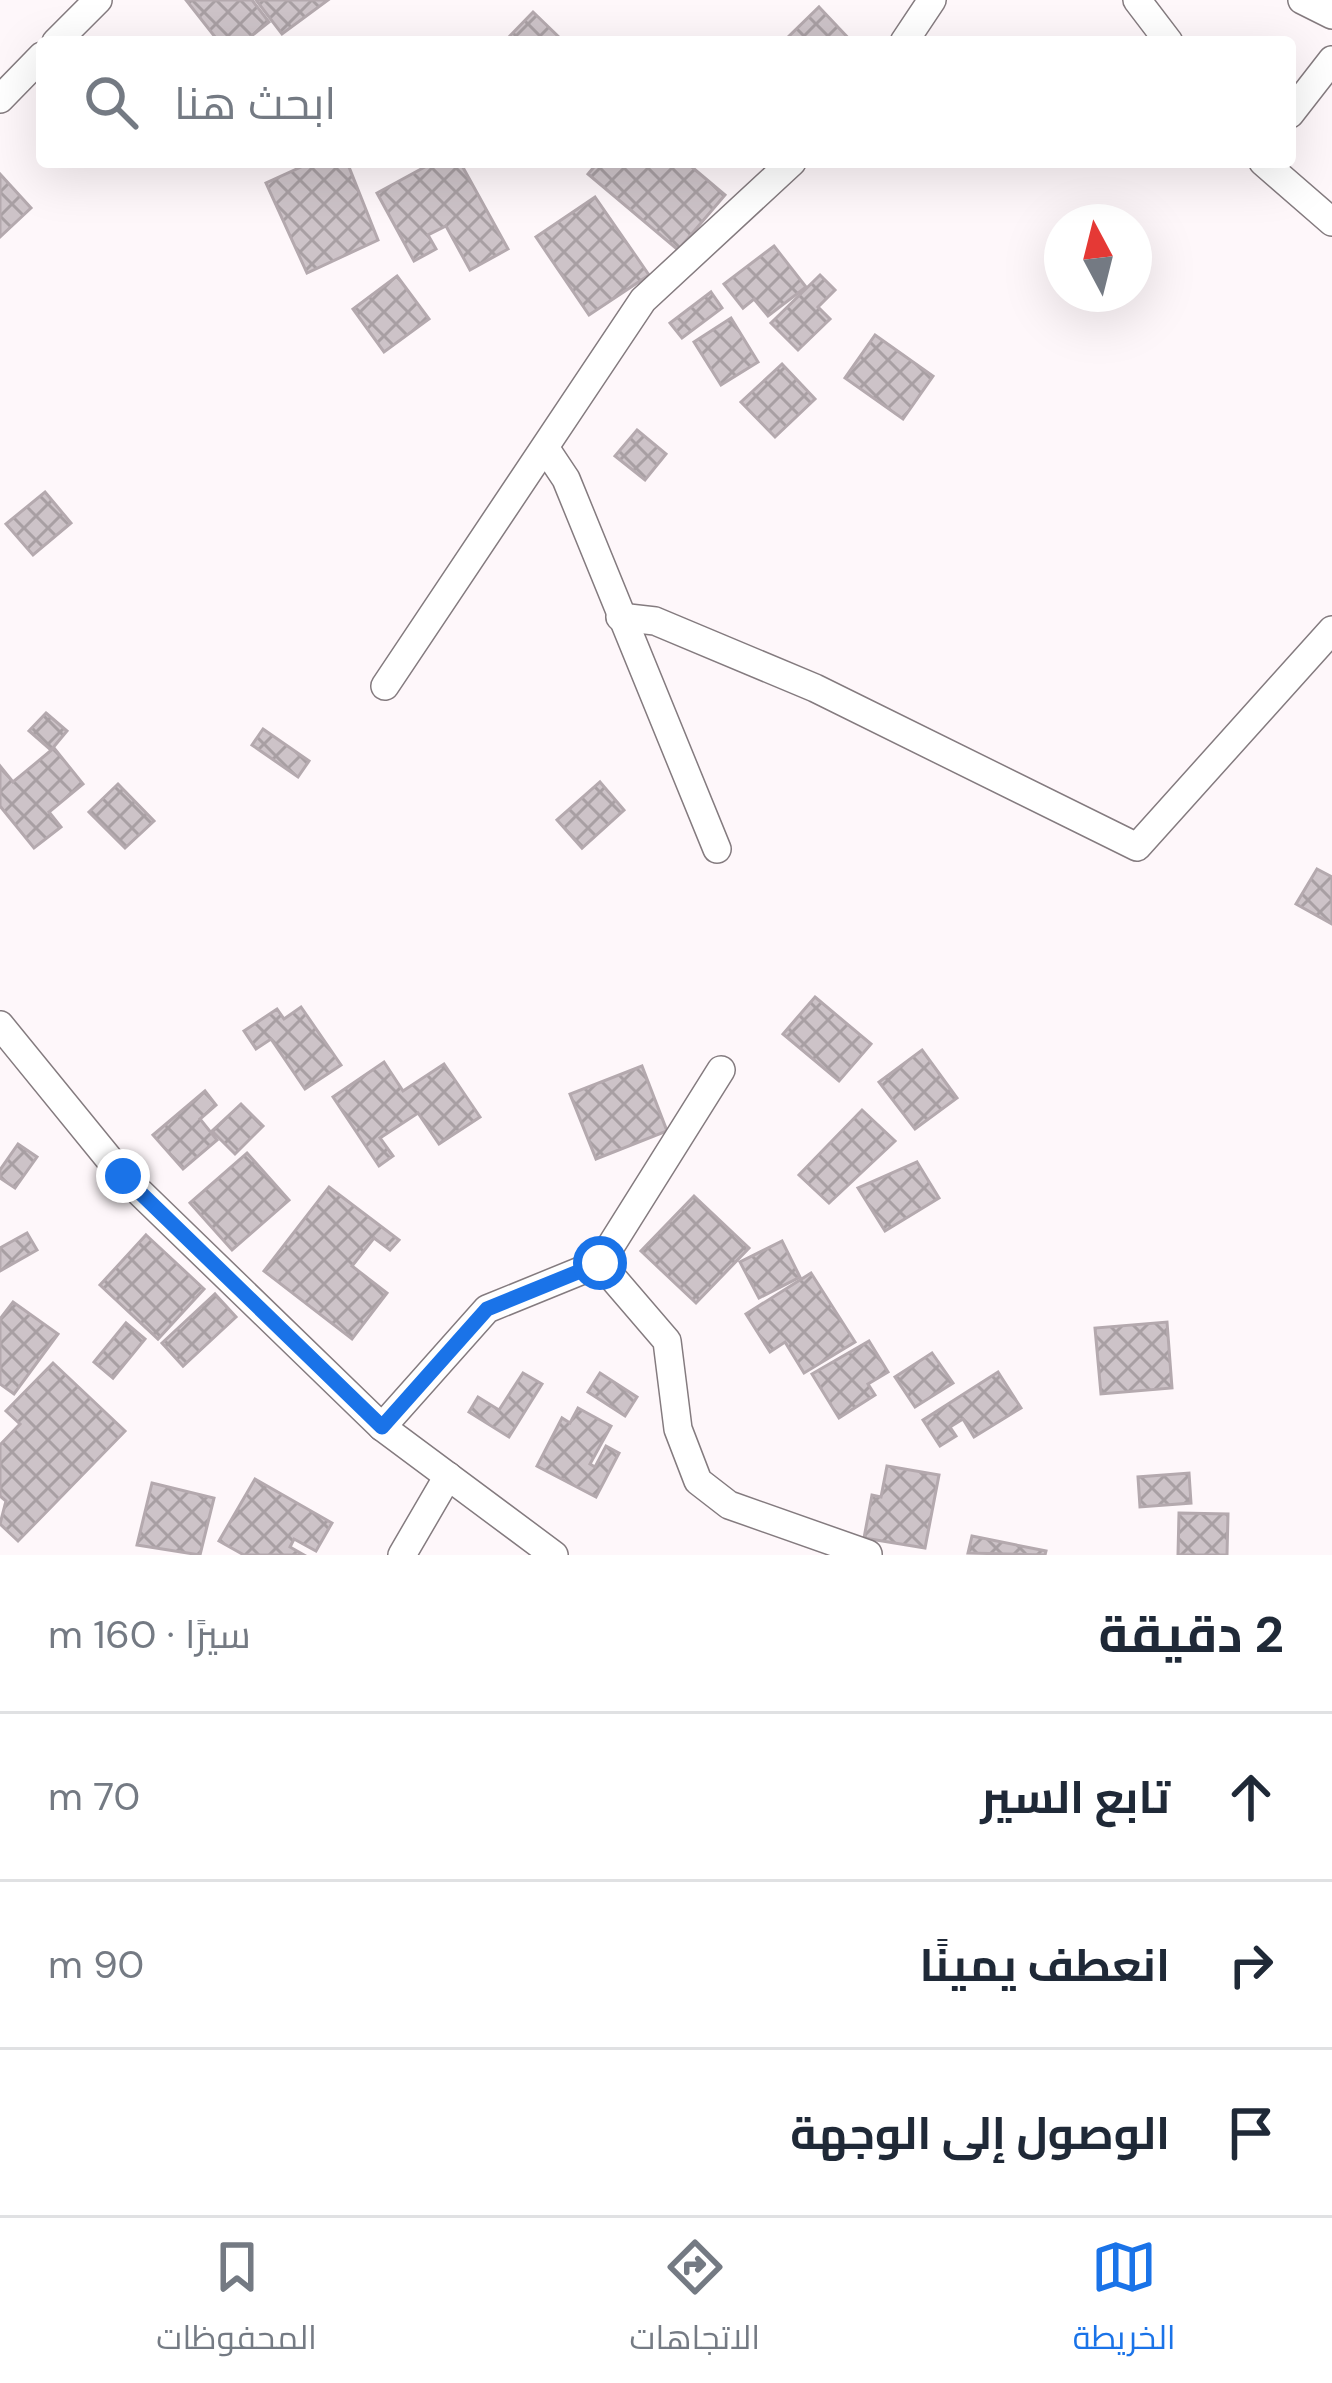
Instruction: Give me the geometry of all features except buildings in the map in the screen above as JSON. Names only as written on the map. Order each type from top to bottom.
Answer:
[{"type":"street","points":[[62,36],[98,0]]},
{"type":"street","points":[[908,36],[932,0]]},
{"type":"street","points":[[1137,0],[1164,36]]},
{"type":"street","points":[[1302,0],[1332,15]]},
{"type":"street","points":[[1296,106],[1332,60]]},
{"type":"street","points":[[0,99],[36,62]]},
{"type":"street","points":[[385,686],[643,300],[786,168]]},
{"type":"street","points":[[1270,168],[1332,222]]},
{"type":"street","points":[[546,449],[566,479],[717,849]]},
{"type":"street","points":[[620,616],[655,621],[814,688],[1137,847],[1332,630]]},
{"type":"street","points":[[0,1025],[123,1176],[382,1427],[554,1555]]},
{"type":"street","points":[[382,1427],[487,1309],[600,1263],[722,1070]]},
{"type":"street","points":[[600,1263],[668,1341],[678,1429],[698,1481],[729,1505],[868,1554]]},
{"type":"street","points":[[402,1555],[448,1476]]},
{"type":"route","points":[[123,1176],[382,1427],[487,1309],[600,1263]]}]
